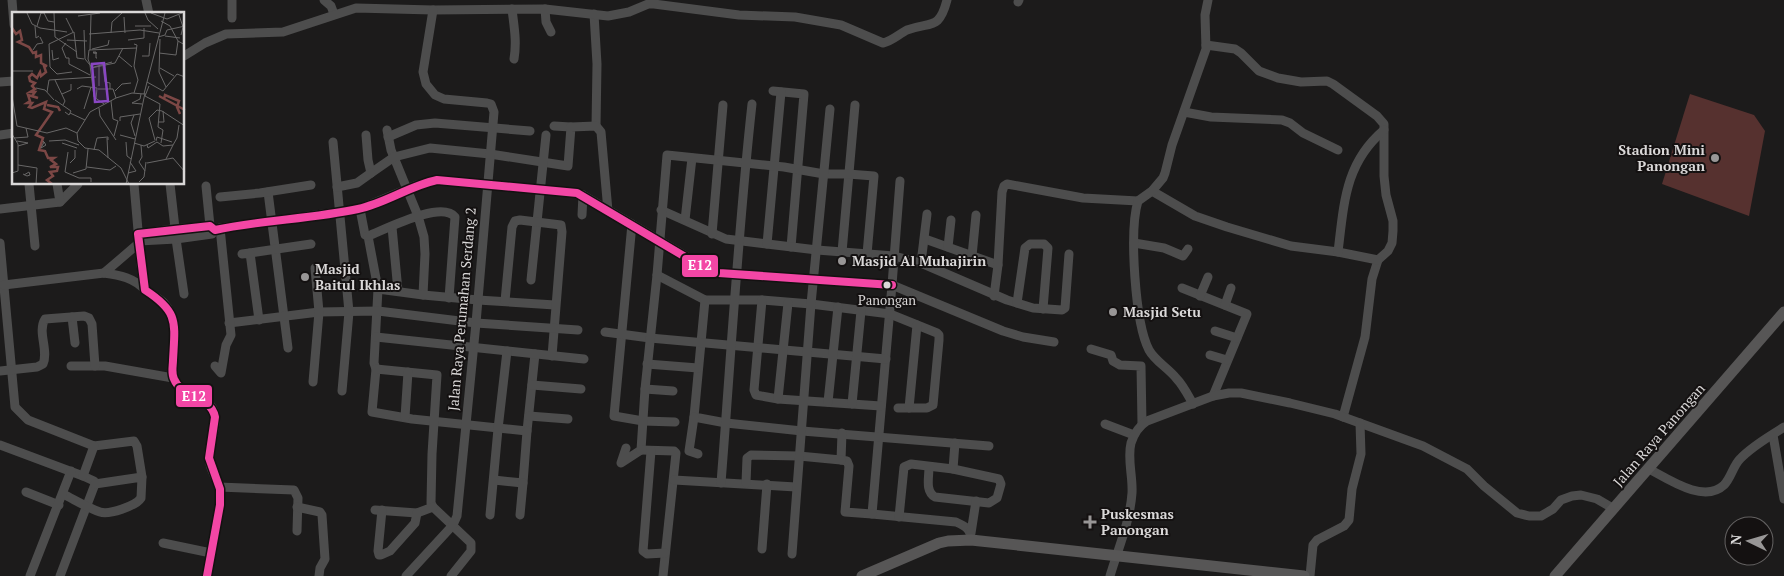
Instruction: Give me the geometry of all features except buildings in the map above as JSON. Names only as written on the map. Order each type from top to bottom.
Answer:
[{"type":"main road","name":"Jalan Raya Panongan","points":[[1556,576],[1784,312]]},
{"type":"main road","points":[[862,576],[939,543],[971,537],[1116,556],[1304,576]]},
{"type":"street","points":[[232,0],[232,18]]},
{"type":"street","points":[[324,0],[331,6],[334,14]]},
{"type":"street","points":[[185,55],[204,43],[226,34],[283,32],[357,4],[433,10],[545,9],[617,15],[654,2],[739,15],[795,17],[842,25],[883,43],[907,30],[935,23],[940,19],[947,0]]},
{"type":"street","points":[[994,296],[1004,186],[1007,184],[1083,198],[1138,201],[1152,191],[1163,178],[1172,145],[1206,45],[1208,0]]},
{"type":"street","points":[[512,9],[516,42],[514,59]]},
{"type":"street","points":[[545,9],[546,22],[551,32]]},
{"type":"street","name":"Jalan Raya Perumahan Serdang 2","points":[[406,576],[453,525],[457,516],[494,112],[491,104],[444,99],[435,95],[423,79],[433,10]]},
{"type":"street","points":[[594,14],[597,64],[596,126],[601,132],[608,211]]},
{"type":"street","points":[[1206,45],[1235,49],[1259,71],[1278,78],[1301,82],[1327,81],[1384,124],[1384,176],[1386,195],[1393,221],[1392,243],[1388,251],[1378,260],[1372,278],[1368,301],[1366,337],[1343,417]]},
{"type":"street","points":[[767,244],[774,166],[777,91],[804,94],[791,247]]},
{"type":"street","points":[[721,482],[730,345],[752,104]]},
{"type":"street","points":[[712,234],[723,105]]},
{"type":"street","points":[[842,252],[855,105]]},
{"type":"street","points":[[792,554],[811,304],[830,109]]},
{"type":"street","points":[[1184,112],[1211,117],[1282,120],[1290,123],[1303,133],[1338,150]]},
{"type":"street","points":[[423,295],[424,237],[418,216],[394,158],[387,134],[423,124],[435,123],[530,131]]},
{"type":"street","points":[[554,126],[596,126]]},
{"type":"street","points":[[338,187],[357,183],[394,158],[430,148],[490,154],[543,164],[568,166],[572,126]]},
{"type":"street","points":[[1338,252],[1344,202],[1349,179],[1365,149],[1384,130]]},
{"type":"street","points":[[366,135],[371,173]]},
{"type":"street","points":[[532,280],[546,135]]},
{"type":"street","points":[[333,142],[349,312],[342,391]]},
{"type":"street","points":[[641,450],[647,364],[660,241],[665,157],[670,154],[717,162],[774,166],[824,174],[874,176],[867,254]]},
{"type":"street","points":[[685,220],[692,158]]},
{"type":"street","points":[[104,273],[139,240],[175,228],[215,228],[360,209],[436,180],[486,186],[574,192],[583,195],[704,268],[719,273],[892,284],[1003,331],[1023,337],[1054,342]]},
{"type":"street","points":[[872,514],[900,181]]},
{"type":"street","points":[[29,185],[35,246]]},
{"type":"street","points":[[57,185],[60,202]]},
{"type":"street","points":[[0,209],[60,202],[77,185]]},
{"type":"street","points":[[134,185],[145,290]]},
{"type":"street","points":[[170,185],[175,228]]},
{"type":"street","points":[[220,197],[311,185]]},
{"type":"street","points":[[206,186],[215,228],[231,335],[226,345],[221,373],[215,366]]},
{"type":"street","points":[[1152,191],[1195,216],[1227,227],[1291,246],[1338,252],[1378,260]]},
{"type":"street","points":[[268,192],[288,348]]},
{"type":"street","points":[[582,215],[583,195]]},
{"type":"street","points":[[1138,201],[1135,214],[1134,243],[1137,307],[1144,337],[1150,352],[1176,378],[1193,404]]},
{"type":"street","points":[[360,209],[365,234],[368,236],[378,289],[374,364],[376,369],[372,412],[498,429],[527,431]]},
{"type":"street","points":[[661,210],[726,239],[817,250],[894,256],[921,263],[994,296],[1043,309],[1062,310],[1065,308],[1069,254]]},
{"type":"street","points":[[368,236],[418,216],[435,212],[450,213],[455,217],[449,298]]},
{"type":"street","points":[[921,263],[927,214]]},
{"type":"street","points":[[972,256],[976,215]]},
{"type":"street","points":[[506,301],[513,224],[520,220],[560,224],[562,228],[552,356]]},
{"type":"street","points":[[948,247],[951,220]]},
{"type":"street","points":[[632,224],[614,416],[644,421],[675,422]]},
{"type":"street","points":[[392,227],[398,291]]},
{"type":"street","points":[[139,240],[176,239],[212,234],[215,228]]},
{"type":"street","points":[[176,239],[184,294]]},
{"type":"street","points":[[924,239],[998,264]]},
{"type":"street","points":[[0,243],[15,407],[20,414],[33,422],[94,446],[134,441],[137,446],[142,477],[141,498],[134,505],[121,510],[102,513],[63,494]]},
{"type":"street","points":[[1134,243],[1164,248],[1183,256],[1188,249]]},
{"type":"street","points":[[259,320],[246,253],[311,244]]},
{"type":"street","points":[[1017,303],[1025,248],[1030,244],[1044,244],[1048,248],[1043,309]]},
{"type":"street","points":[[313,382],[319,312],[315,268]]},
{"type":"street","points":[[4,285],[104,273],[118,274],[131,279],[162,302],[172,315],[174,336],[173,378],[182,391],[208,403],[213,408],[214,414],[213,433],[208,456],[209,464],[219,487],[220,505],[207,576]]},
{"type":"street","points":[[657,275],[705,300],[762,300],[890,314],[937,334],[939,337],[933,405],[927,408],[898,408]]},
{"type":"street","points":[[1200,296],[1208,277]]},
{"type":"street","points":[[1182,288],[1247,314],[1213,396]]},
{"type":"street","points":[[1224,305],[1231,288]]},
{"type":"street","points":[[378,289],[449,298],[555,305]]},
{"type":"street","points":[[698,454],[689,451],[705,300]]},
{"type":"street","points":[[762,300],[755,394],[757,396],[882,406]]},
{"type":"street","points":[[778,398],[788,304]]},
{"type":"street","points":[[828,402],[838,308]]},
{"type":"street","points":[[229,323],[319,312],[378,311],[476,323],[578,330]]},
{"type":"street","points":[[852,404],[861,311]]},
{"type":"street","points":[[0,371],[36,367],[43,364],[45,357],[42,324],[45,319],[84,316],[90,321],[95,366]]},
{"type":"street","points":[[72,317],[75,343]]},
{"type":"street","points":[[909,408],[917,325]]},
{"type":"street","points":[[605,332],[701,343],[886,359]]},
{"type":"street","points":[[1214,332],[1237,338]]},
{"type":"street","points":[[376,337],[584,359]]},
{"type":"street","points":[[1091,349],[1111,354],[1114,363],[1141,366],[1142,424]]},
{"type":"street","points":[[490,515],[507,351]]},
{"type":"street","points":[[520,515],[535,354]]},
{"type":"street","points":[[1210,355],[1227,360]]},
{"type":"street","points":[[647,364],[698,368]]},
{"type":"street","points":[[71,366],[105,366],[173,378]]},
{"type":"street","points":[[376,369],[437,375],[430,486],[433,507],[471,543],[472,547],[471,551],[451,576]]},
{"type":"street","points":[[404,417],[408,372]]},
{"type":"street","points":[[532,385],[581,389]]},
{"type":"street","points":[[645,389],[673,391]]},
{"type":"street","points":[[1110,576],[1130,509],[1132,478],[1130,454],[1134,435],[1142,424],[1213,396],[1241,393],[1290,403],[1343,417],[1423,446],[1467,469],[1484,486],[1517,513],[1541,516],[1553,509],[1561,500],[1572,496],[1596,500],[1614,509]]},
{"type":"street","points":[[529,416],[568,419]]},
{"type":"street","points":[[694,417],[726,423],[802,431],[989,446]]},
{"type":"street","points":[[1310,576],[1313,545],[1317,540],[1344,526],[1350,520],[1352,489],[1360,454],[1360,423]]},
{"type":"street","points":[[1106,424],[1134,435]]},
{"type":"street","points":[[1649,469],[1686,489],[1704,492],[1714,490],[1725,485],[1739,460],[1784,427]]},
{"type":"street","points":[[841,460],[842,433]]},
{"type":"street","points":[[1773,435],[1784,498]]},
{"type":"street","points":[[953,469],[955,443]]},
{"type":"street","points":[[0,445],[92,479],[95,484]]},
{"type":"street","points":[[83,476],[94,446]]},
{"type":"street","points":[[626,448],[621,462],[641,450],[674,451],[676,453],[663,576]]},
{"type":"street","points":[[651,451],[644,551],[647,554],[665,553]]},
{"type":"street","points":[[746,483],[749,456],[799,456],[847,460],[849,464],[845,512],[956,522],[968,528],[971,537]]},
{"type":"street","points":[[899,516],[904,467],[907,464],[953,469],[995,478],[1001,481],[1001,491],[995,500],[989,503],[933,496],[928,488],[929,467]]},
{"type":"street","points":[[30,576],[72,471]]},
{"type":"street","points":[[95,484],[142,477]]},
{"type":"street","points":[[494,480],[523,482]]},
{"type":"street","points":[[674,480],[796,487]]},
{"type":"street","points":[[60,576],[95,484]]},
{"type":"street","points":[[762,549],[767,484]]},
{"type":"street","points":[[219,487],[294,490],[298,498],[297,531]]},
{"type":"street","points":[[26,492],[59,505]]},
{"type":"street","points":[[971,537],[976,501]]},
{"type":"street","points":[[297,507],[320,512],[322,515],[325,558],[320,568],[319,576]]},
{"type":"street","points":[[417,513],[415,523],[390,551],[381,556],[378,551],[378,510],[417,513],[433,507]]},
{"type":"street","points":[[163,543],[211,553]]},
{"type":"shaded area","name":"Stadion Mini Panongan","points":[[1690,94],[1754,115],[1765,131],[1749,216],[1662,184]]},
{"type":"transit line","name":"E12","points":[[207,576],[220,505],[220,489],[209,458],[215,417],[208,404],[183,390],[174,379],[172,372],[174,327],[169,312],[164,305],[145,290],[138,234],[210,226],[215,230],[358,209],[437,180],[577,193],[704,268],[719,273],[892,285]]},
{"type":"place","name":"Stadion Mini Panongan","points":[[1715,158]]},
{"type":"place","name":"Masjid Al Muhajirin","points":[[842,261]]},
{"type":"place","name":"Masjid Baitul Ikhlas","points":[[305,277]]},
{"type":"place","name":"Panongan","points":[[887,285]]},
{"type":"place","name":"Masjid Setu","points":[[1113,312]]},
{"type":"place","name":"Puskesmas Panongan","points":[[1090,522]]}]
